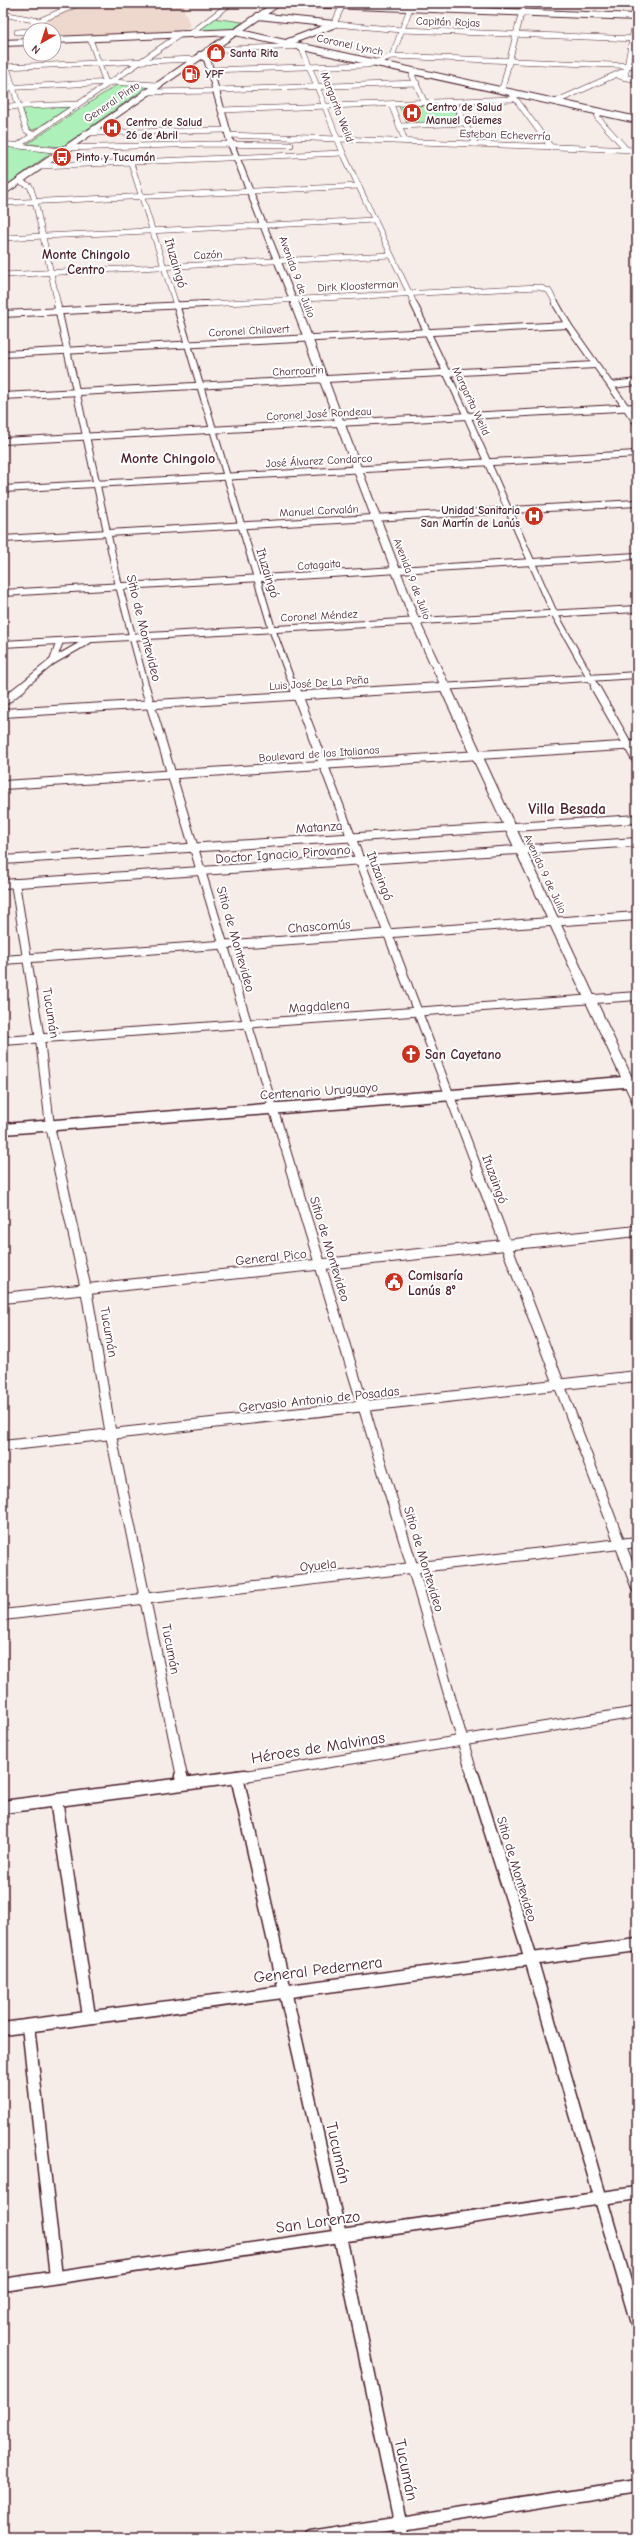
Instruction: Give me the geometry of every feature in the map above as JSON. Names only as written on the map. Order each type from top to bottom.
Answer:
[{"type":"main road","points":[[278,3],[342,6],[412,6],[522,12],[637,15]]},
{"type":"main road","name":"General Pinto","points":[[3,192],[144,92],[278,3]]},
{"type":"main road","name":"Coronel Lynch","points":[[62,40],[235,32]]},
{"type":"main road","points":[[3,43],[22,42]]},
{"type":"main road","name":"Centenario Uruguayo","points":[[3,1129],[633,1082]]},
{"type":"street","points":[[3,14],[39,21],[80,3]]},
{"type":"street","points":[[190,34],[208,18],[231,3]]},
{"type":"street","points":[[273,3],[278,3]]},
{"type":"street","points":[[500,89],[503,86],[524,3]]},
{"type":"street","points":[[288,42],[334,24],[342,6]]},
{"type":"street","points":[[392,56],[412,6]]},
{"type":"street","points":[[625,78],[634,39],[637,15]]},
{"type":"street","name":"Capitán Rojas","points":[[258,16],[402,30],[634,39]]},
{"type":"street","points":[[17,32],[22,32]]},
{"type":"street","name":"Coronel Lynch","points":[[235,32],[417,70],[637,120]]},
{"type":"street","points":[[17,146],[181,34]]},
{"type":"street","points":[[90,39],[106,83]]},
{"type":"street","points":[[207,50],[304,47]]},
{"type":"street","name":"Margarita Weild","points":[[304,47],[309,66],[336,139],[467,416],[554,613],[637,761]]},
{"type":"street","points":[[3,54],[5,67],[26,130],[33,135]]},
{"type":"street","points":[[209,70],[380,62],[392,56],[627,68],[637,66]]},
{"type":"street","points":[[5,67],[197,57]]},
{"type":"street","name":"Avenida 9 de Julio","points":[[197,57],[206,57],[209,70],[217,90],[231,144],[293,299],[306,338],[324,379],[339,423],[415,621],[509,828],[590,999],[633,1082],[637,1100]]},
{"type":"street","points":[[555,102],[614,76],[627,68]]},
{"type":"street","points":[[417,70],[412,73],[425,103]]},
{"type":"street","points":[[614,76],[637,80]]},
{"type":"street","points":[[3,88],[112,82],[156,85]]},
{"type":"street","points":[[144,92],[417,83]]},
{"type":"street","points":[[514,92],[511,94],[513,99],[551,147]]},
{"type":"street","points":[[222,110],[513,99]]},
{"type":"street","points":[[455,102],[475,144]]},
{"type":"street","points":[[3,107],[78,104]]},
{"type":"street","points":[[391,104],[405,141]]},
{"type":"street","points":[[600,112],[597,117],[628,150]]},
{"type":"street","points":[[400,126],[466,123]]},
{"type":"street","name":"Esteban Echeverría","points":[[85,133],[228,132],[336,139],[637,150]]},
{"type":"street","points":[[3,144],[63,150],[231,144],[291,146]]},
{"type":"street","points":[[40,166],[343,154]]},
{"type":"street","name":"Ituzaingó","points":[[131,163],[165,267],[186,344],[200,386],[272,629],[299,696],[351,837],[637,1588]]},
{"type":"street","name":"Sitio de Montevideo","points":[[19,181],[30,186],[35,201],[41,236],[77,392],[118,586],[150,704],[202,872],[246,1024],[413,1569],[462,1742],[531,1959],[599,2199],[637,2323]]},
{"type":"street","points":[[3,203],[359,186]]},
{"type":"street","points":[[3,238],[375,220]]},
{"type":"street","name":"Cazón","points":[[3,275],[391,255]]},
{"type":"street","name":"Dirk Kloosterman","points":[[3,314],[533,287],[545,289],[568,325]]},
{"type":"street","points":[[568,325],[595,365],[612,385],[637,423]]},
{"type":"street","name":"Coronel Chilavert","points":[[3,354],[568,325]]},
{"type":"street","name":"Chorroarin","points":[[3,396],[595,365]]},
{"type":"street","points":[[612,385],[637,382]]},
{"type":"street","name":"Coronel José Rondeau","points":[[3,441],[637,407]]},
{"type":"street","name":"José Álvarez Condarco","points":[[3,489],[637,454]]},
{"type":"street","name":"Manuel Corvalán","points":[[3,539],[637,504]]},
{"type":"street","name":"Cotagaita","points":[[3,593],[637,556]]},
{"type":"street","name":"Coronel Méndez","points":[[3,644],[637,609]]},
{"type":"street","points":[[3,702],[53,661],[91,640]]},
{"type":"street","points":[[53,661],[60,641]]},
{"type":"street","name":"Luis José De La Peña","points":[[3,713],[637,675]]},
{"type":"street","name":"Boulevard de los Italianos","points":[[3,785],[637,745]]},
{"type":"street","name":"Matanza","points":[[3,860],[637,819]]},
{"type":"street","name":"Doctor Ignacio Pirovano","points":[[3,884],[637,842]]},
{"type":"street","name":"Tucumán","points":[[15,883],[40,1039],[50,1126],[86,1289],[111,1435],[183,1783]]},
{"type":"street","name":"Chascomús","points":[[3,960],[637,916]]},
{"type":"street","name":"Magdalena","points":[[3,1041],[637,996]]},
{"type":"street","name":"General Pico","points":[[3,1298],[637,1231]]},
{"type":"street","name":"Gervasio Antonio de Posadas","points":[[3,1446],[637,1376]]},
{"type":"street","name":"Oyuela","points":[[3,1615],[146,1600],[637,1542]]},
{"type":"street","name":"Héroes de Malvinas","points":[[3,1807],[237,1777],[462,1742],[637,1712]]},
{"type":"street","name":"Tucumán","points":[[237,1777],[340,2236],[403,2537]]},
{"type":"street","points":[[56,1800],[90,2016]]},
{"type":"street","name":"General Pedernera","points":[[3,2029],[284,1990],[637,1945]]},
{"type":"street","points":[[28,2026],[56,2277]]},
{"type":"street","name":"San Lorenzo","points":[[3,2285],[637,2193]]},
{"type":"street","points":[[311,2537],[637,2486]]},
{"type":"shaded area","points":[[88,3],[182,3],[190,26],[182,32],[62,37],[62,22],[49,22],[48,20]]},
{"type":"green space","points":[[213,18],[243,22],[230,31],[197,33],[200,27]]},
{"type":"green space","points":[[118,84],[149,86],[62,147],[27,144]]},
{"type":"green space","points":[[452,104],[460,121],[407,123],[399,106]]},
{"type":"green space","points":[[22,107],[70,107],[34,130],[28,129]]},
{"type":"green space","points":[[3,146],[50,152],[51,153],[3,188]]},
{"type":"place","name":"Santa Rita","points":[[216,53]]},
{"type":"place","name":"YPF","points":[[191,74]]},
{"type":"place","name":"Centro de Salud Manuel Güemes","points":[[412,113]]},
{"type":"place","name":"Centro de Salud 26 de Abril","points":[[112,128]]},
{"type":"place","name":"Pinto y Tucumán","points":[[62,157]]},
{"type":"place","name":"Unidad Sanitaria San Martín de Lanús","points":[[534,516]]},
{"type":"place","name":"San Cayetano","points":[[411,1054]]},
{"type":"place","name":"Comisaría Lanús 8°","points":[[394,1282]]},
{"type":"district","name":"Monte Chingolo Centro","points":[[86,262]]},
{"type":"district","name":"Monte Chingolo","points":[[168,458]]},
{"type":"district","name":"Villa Besada","points":[[567,809]]}]
